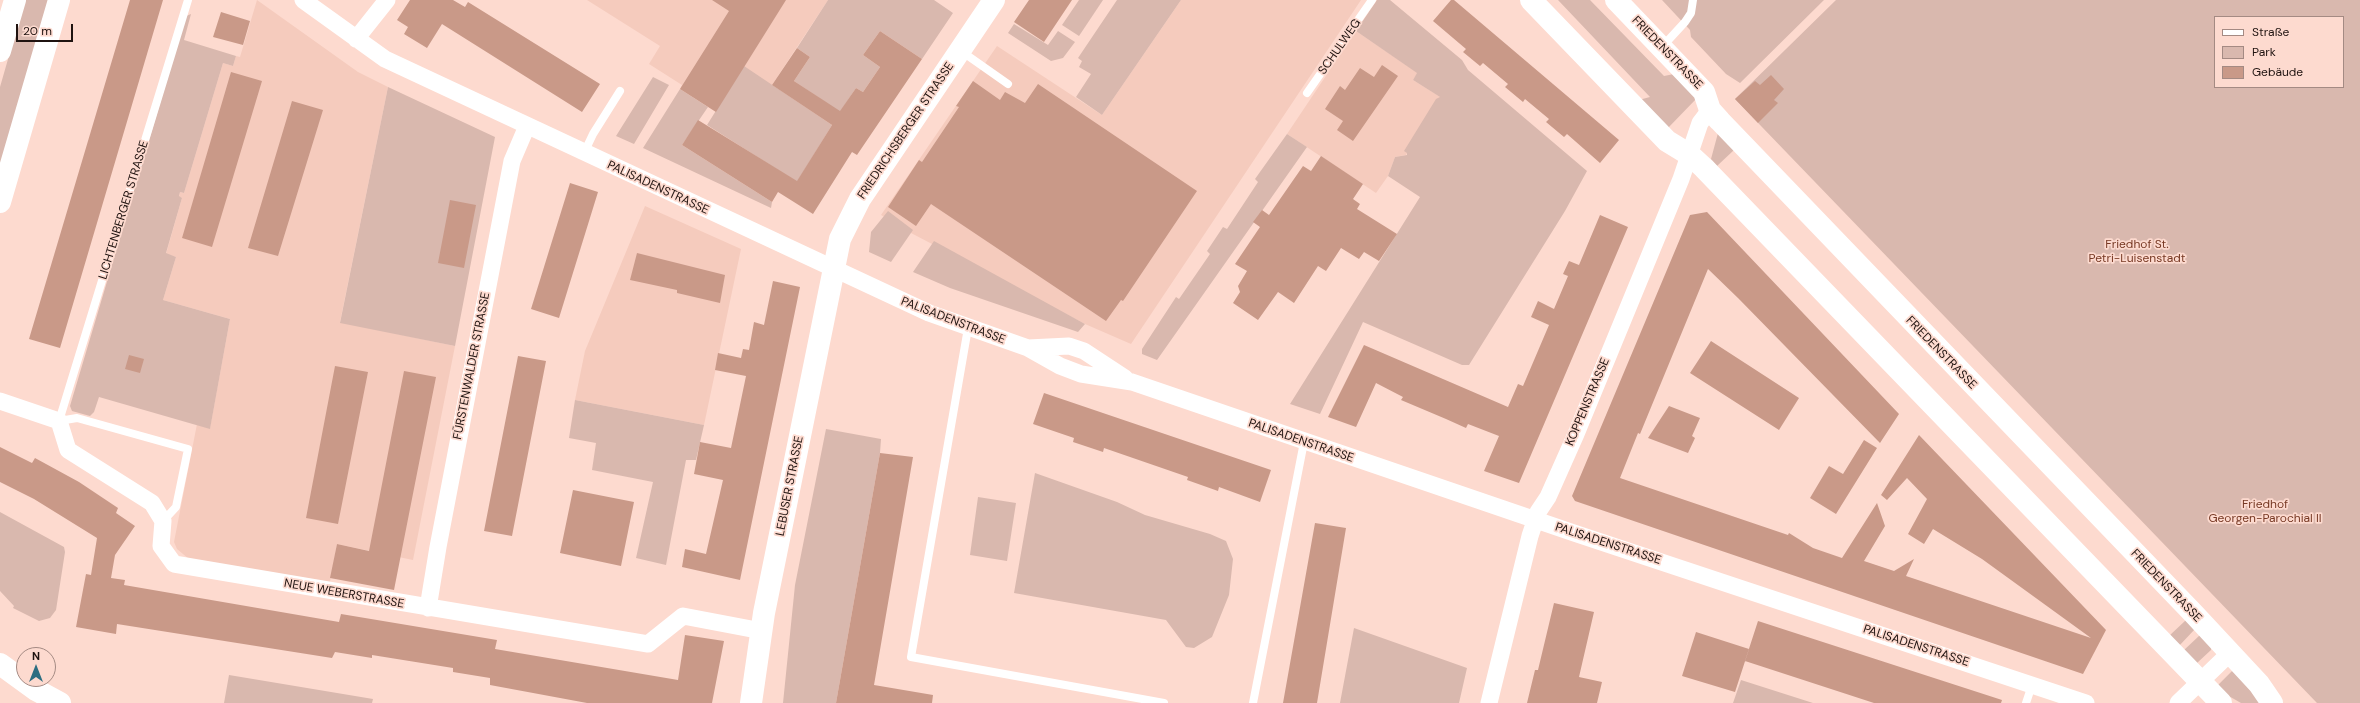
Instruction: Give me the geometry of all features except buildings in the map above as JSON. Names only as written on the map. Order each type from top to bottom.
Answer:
[{"type":"street","points":[[0,51],[15,0]]},
{"type":"street","points":[[0,202],[59,0]]},
{"type":"street","name":"PALISADENSTRASSE","points":[[303,0],[385,59],[929,313],[1028,348],[1060,366],[1081,374],[1132,382],[1304,442],[2086,703]]},
{"type":"street","points":[[356,39],[387,0]]},
{"type":"street","name":"FRIEDRICHSBERGER STRASSE","points":[[833,269],[840,239],[860,199],[994,0]]},
{"type":"street","points":[[1531,0],[1667,141],[1690,155],[1895,364],[2221,703]]},
{"type":"street","name":"FRIEDENSTRASSE","points":[[1616,0],[1704,92],[1710,110],[2230,653],[2259,684],[2272,703]]},
{"type":"street","name":"KOPPENSTRASSE","points":[[1489,703],[1536,520],[1548,498],[1576,434],[1690,155],[1700,123],[1710,110]]},
{"type":"street","name":"FÜRSTENWALDER STRASSE","points":[[428,608],[438,547],[512,161],[527,126]]},
{"type":"street","name":"LEBUSER STRASSE","points":[[751,703],[762,631],[833,269]]},
{"type":"street","points":[[0,401],[60,420],[68,450],[152,503],[163,521]]},
{"type":"street","name":"NEUE WEBERSTRASSE","points":[[163,521],[161,546],[174,564],[648,644],[683,616],[762,631]]},
{"type":"street","points":[[2178,703],[2230,653]]},
{"type":"street","points":[[0,664],[36,690],[60,703]]},
{"type":"lane","name":"LICHTENBERGER STRASSE","points":[[60,420],[188,0]]},
{"type":"lane","name":"SCHULWEG","points":[[1307,93],[1372,0]]},
{"type":"lane","points":[[1662,48],[1691,13],[1693,0]]},
{"type":"lane","points":[[960,50],[1008,84]]},
{"type":"lane","points":[[584,153],[593,134],[620,91]]},
{"type":"lane","points":[[968,328],[948,435],[911,658],[1164,703]]},
{"type":"lane","points":[[60,420],[77,418],[188,449],[176,507],[163,521]]},
{"type":"lane","points":[[1253,703],[1304,442]]},
{"type":"lane","points":[[2026,703],[2032,685]]},
{"type":"shaded area","points":[[257,0],[358,72],[388,87],[340,322],[455,346],[413,560],[337,544],[330,582],[189,559],[177,549],[174,542],[197,424],[210,428],[230,319],[163,300],[176,257],[166,254],[182,198],[179,197],[180,192],[184,193],[223,63],[233,66],[236,56],[240,57]]},
{"type":"shaded area","points":[[587,0],[828,0],[772,85],[716,112],[680,89],[682,85],[649,64],[660,46]]},
{"type":"shaded area","points":[[1181,0],[1361,0],[1131,344],[1085,324],[911,233],[881,215],[997,46],[1102,115]]},
{"type":"shaded area","points":[[1356,31],[1418,73],[1413,80],[1442,98],[1406,155],[1395,157],[1388,176],[1376,193],[1287,134]]},
{"type":"shaded area","points":[[645,206],[741,249],[704,425],[575,400],[585,351]]},
{"type":"green space","points":[[25,0],[50,0],[0,171],[0,87]]},
{"type":"green space","points":[[828,0],[934,0],[953,13],[922,59],[880,31],[863,55],[880,67],[863,92],[856,88],[840,112],[794,81],[810,57],[797,48]]},
{"type":"green space","points":[[1079,0],[1103,0],[1079,36],[1062,25]]},
{"type":"green space","points":[[1117,0],[1181,0],[1102,115],[1076,97],[1091,74],[1079,67],[1082,61],[1078,58]]},
{"type":"green space","points":[[1377,0],[1390,0],[1462,60],[1468,70],[1587,171],[1565,211],[1469,365],[1462,365],[1363,322],[1320,414],[1290,404],[1420,197],[1388,176],[1395,157],[1407,155],[1404,151],[1436,99],[1440,97],[1413,80],[1417,73],[1356,31]]},
{"type":"green space","points":[[1558,0],[1590,0],[1664,76],[1679,73],[1698,97],[1667,129],[1635,101],[1650,97]]},
{"type":"green space","points":[[1662,0],[1824,0],[1740,83],[1726,74],[1691,37],[1690,30]]},
{"type":"green space","name":"Friedhof St. Petri-Luisenstadt","points":[[1836,0],[2360,0],[2360,703],[2317,703],[1735,99]]},
{"type":"green space","points":[[191,14],[184,40],[236,56],[233,66],[223,63],[184,193],[180,192],[179,196],[182,198],[166,253],[176,257],[163,300],[230,319],[210,429],[99,397],[94,412],[90,416],[72,411],[70,406],[186,16]]},
{"type":"green space","points":[[1014,24],[1048,45],[1058,31],[1075,42],[1063,58],[1051,61],[1008,33]]},
{"type":"green space","points":[[744,66],[832,125],[797,182],[707,125]]},
{"type":"green space","points":[[653,77],[669,85],[634,144],[616,136]]},
{"type":"green space","points":[[388,87],[495,137],[455,346],[340,323]]},
{"type":"green space","points":[[680,89],[708,107],[682,145],[772,202],[771,208],[643,148]]},
{"type":"green space","points":[[1718,133],[1734,150],[1717,166],[1711,159]]},
{"type":"green space","points":[[1287,134],[1307,147],[1157,360],[1142,354],[1142,349],[1176,297],[1179,299],[1210,254],[1207,251],[1223,227],[1227,229],[1258,182],[1255,179]]},
{"type":"green space","points":[[888,211],[913,230],[891,262],[869,252],[871,232]]},
{"type":"green space","points":[[934,241],[1085,324],[1078,332],[950,288],[913,272]]},
{"type":"green space","points":[[575,400],[704,425],[696,460],[686,460],[666,565],[636,558],[653,482],[592,470],[596,443],[569,438]]},
{"type":"green space","points":[[826,429],[881,439],[880,453],[836,703],[783,703],[795,585]]},
{"type":"green space","points":[[1035,473],[1117,502],[1145,515],[1210,534],[1226,541],[1233,559],[1229,595],[1212,637],[1194,648],[1186,647],[1166,620],[1014,593]]},
{"type":"green space","points":[[978,497],[1016,503],[1007,561],[970,555]]},
{"type":"green space","points":[[0,512],[64,547],[65,552],[56,610],[50,618],[39,621],[13,608],[14,606],[0,591]]},
{"type":"green space","points":[[2186,620],[2195,629],[2179,646],[2169,636]]},
{"type":"green space","points":[[1354,628],[1467,668],[1459,703],[1340,703]]},
{"type":"green space","points":[[2200,635],[2211,645],[2211,650],[2197,663],[2183,651]]},
{"type":"green space","points":[[2233,670],[2261,703],[2241,703],[2227,695],[2218,685]]},
{"type":"green space","points":[[229,675],[373,699],[372,703],[224,703]]},
{"type":"green space","points":[[1741,680],[1813,703],[1733,703]]},
{"type":"park label","name":"Friedhof Georgen-Parochial II","points":[[2265,512]]}]
